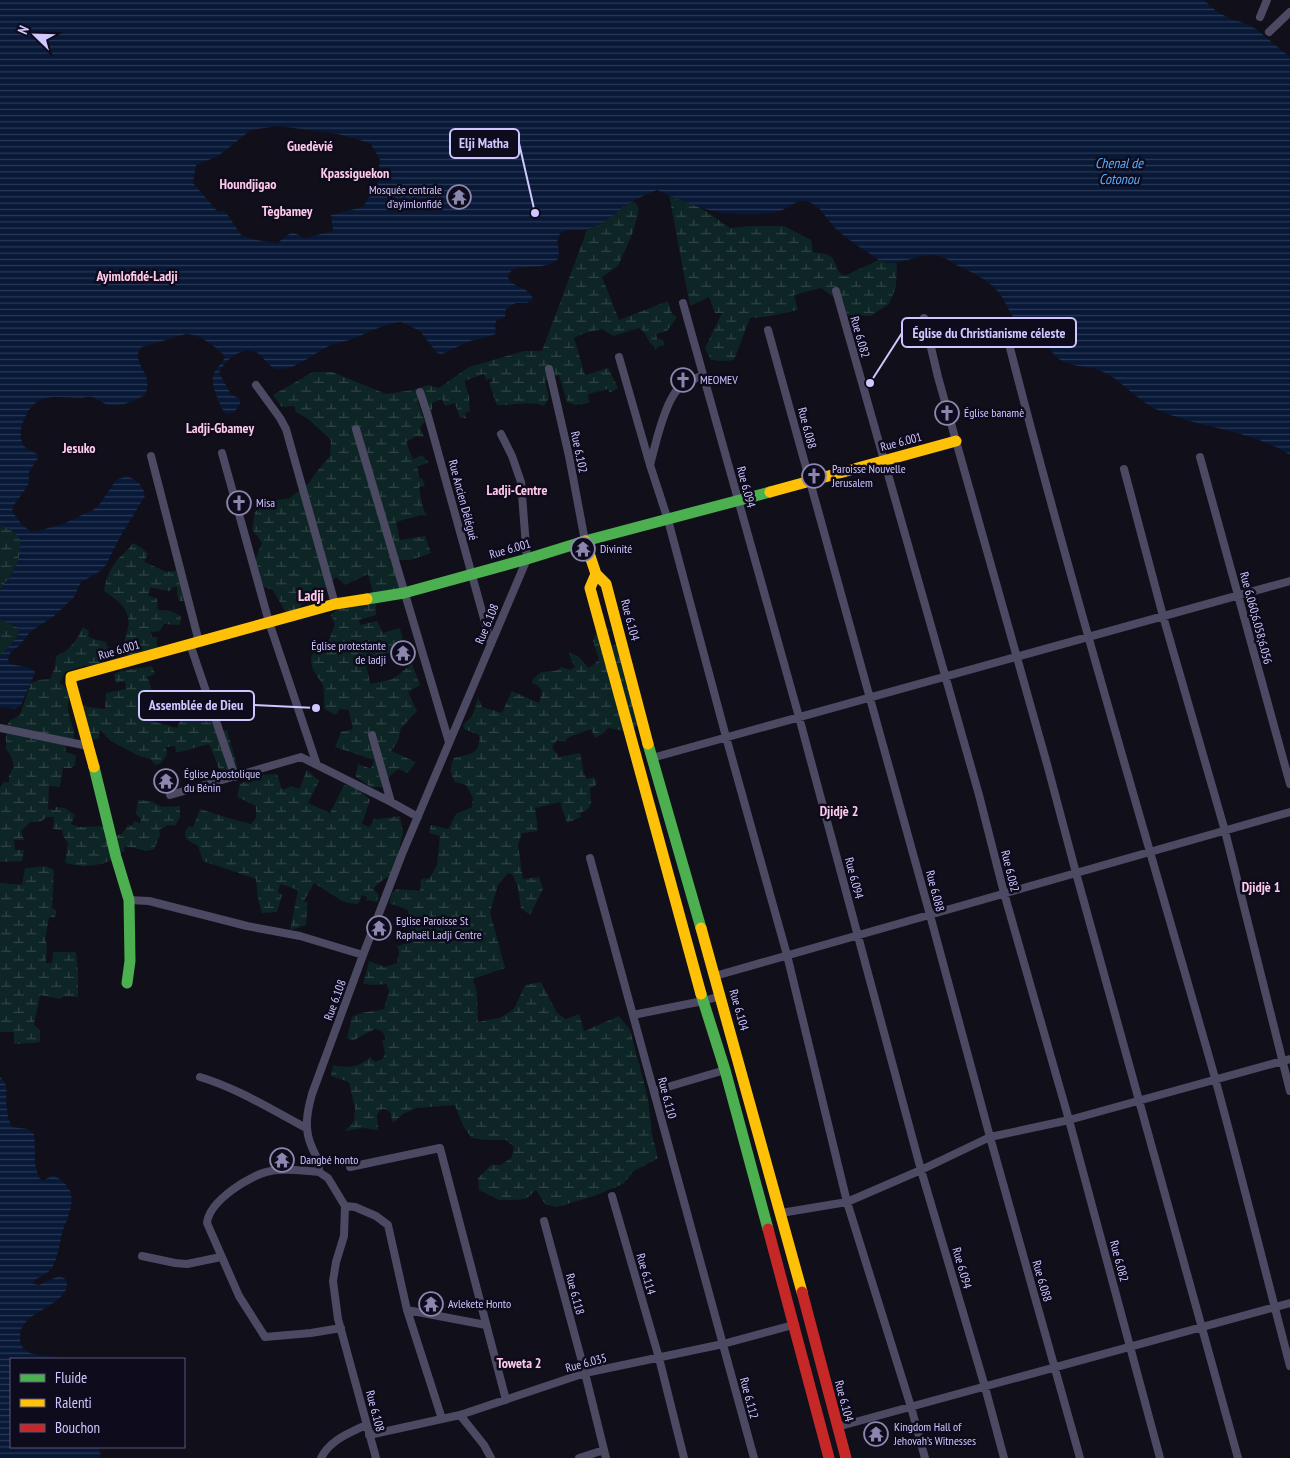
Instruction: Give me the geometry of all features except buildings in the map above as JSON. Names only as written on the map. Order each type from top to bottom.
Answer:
[{"type":"street","points":[[1260,17],[1267,0]]},
{"type":"street","points":[[1269,32],[1290,12]]},
{"type":"street","name":"Rue 6.082","points":[[836,291],[987,824],[1004,894],[1069,1120],[1160,1458]]},
{"type":"street","name":"Rue 6.094","points":[[683,303],[799,717],[922,1170],[1004,1458]]},
{"type":"street","points":[[924,318],[956,441],[1238,1458]]},
{"type":"street","name":"Rue 6.088","points":[[768,330],[1080,1458]]},
{"type":"street","points":[[1010,348],[1149,852],[1215,1080],[1290,1366]]},
{"type":"street","points":[[619,357],[668,520],[787,955],[847,1202],[925,1458]]},
{"type":"street","name":"Rue 6.102","points":[[549,369],[569,456],[585,541]]},
{"type":"street","points":[[650,465],[663,419],[674,393],[682,385],[703,375]]},
{"type":"street","points":[[256,385],[286,429],[335,604]]},
{"type":"street","name":"Rue Ancien Délégué","points":[[420,392],[491,644]]},
{"type":"street","points":[[356,429],[449,742]]},
{"type":"street","points":[[500,434],[512,456],[521,482],[527,559]]},
{"type":"street","name":"Rue 6.001","points":[[88,746],[71,677],[335,604],[404,593],[585,541],[956,441]]},
{"type":"street","points":[[222,452],[269,622],[317,765]]},
{"type":"street","points":[[151,456],[195,643],[235,777]]},
{"type":"street","name":"Rue 6.060;6.058;6.056","points":[[1200,456],[1290,784]]},
{"type":"street","points":[[1124,469],[1163,616],[1225,831],[1286,1061],[1290,1091]]},
{"type":"street","name":"Rue 6.104","points":[[585,541],[596,574],[606,584],[652,758],[721,996],[846,1458]]},
{"type":"street","name":"Rue 6.108","points":[[376,1458],[338,1319],[333,1281],[336,1262],[344,1236],[345,1206],[328,1178],[319,1172],[319,1161],[311,1146],[306,1128],[309,1105],[402,854],[527,559]]},
{"type":"street","name":"Rue 6.104","points":[[596,574],[590,588],[703,1001],[725,1070],[829,1458]]},
{"type":"street","points":[[652,758],[1290,580]]},
{"type":"street","points":[[0,728],[88,746],[129,900],[130,961],[127,983]]},
{"type":"street","points":[[372,734],[391,802]]},
{"type":"street","points":[[170,795],[301,757],[418,817]]},
{"type":"street","points":[[715,976],[1290,812]]},
{"type":"street","name":"Rue 6.110","points":[[590,858],[723,1344]]},
{"type":"street","points":[[129,900],[158,903],[247,926],[300,936],[363,955]]},
{"type":"street","points":[[633,1015],[721,996]]},
{"type":"street","points":[[780,1213],[847,1202],[922,1170],[990,1137],[1069,1120],[1286,1061]]},
{"type":"street","points":[[654,1091],[725,1070]]},
{"type":"street","points":[[200,1077],[253,1100],[306,1128]]},
{"type":"street","points":[[350,1167],[440,1148],[506,1400]]},
{"type":"street","points":[[319,1172],[272,1170],[263,1173],[230,1192],[211,1211],[207,1223],[238,1296],[265,1337],[312,1333],[341,1328]]},
{"type":"street","name":"Rue 6.114","points":[[612,1196],[659,1358],[684,1458]]},
{"type":"street","points":[[345,1206],[355,1207],[376,1216],[388,1225],[407,1310],[442,1419]]},
{"type":"street","name":"Rue 6.118","points":[[544,1221],[605,1454]]},
{"type":"street","points":[[142,1256],[187,1264],[221,1257]]},
{"type":"street","points":[[837,1427],[1290,1304]]},
{"type":"street","points":[[407,1310],[486,1325]]},
{"type":"street","name":"Rue 6.035","points":[[369,1435],[460,1415],[585,1374],[723,1344],[793,1325]]},
{"type":"street","name":"Rue 6.112","points":[[723,1344],[754,1458]]},
{"type":"street","points":[[460,1415],[484,1444],[491,1458]]},
{"type":"street","points":[[321,1458],[328,1446],[349,1432],[366,1425]]},
{"type":"street","points":[[579,1458],[605,1454]]},
{"type":"green space","points":[[669,195],[701,208],[730,228],[784,226],[811,240],[813,252],[830,256],[844,276],[879,260],[887,263],[897,263],[896,287],[889,304],[871,316],[847,315],[843,299],[838,300],[821,288],[794,295],[798,310],[750,318],[734,360],[711,360],[705,348],[722,313],[715,313],[709,297],[690,306]]},
{"type":"green space","points":[[632,201],[637,204],[639,210],[633,232],[618,266],[602,277],[619,320],[668,301],[672,314],[677,317],[667,331],[656,334],[657,339],[663,340],[665,345],[659,346],[655,350],[644,332],[639,328],[613,336],[602,329],[574,338],[585,375],[608,368],[618,388],[610,393],[608,389],[588,394],[589,403],[576,405],[567,402],[559,375],[545,381],[549,398],[544,406],[526,403],[497,405],[489,383],[492,382],[491,379],[486,380],[484,374],[464,381],[469,396],[470,411],[465,413],[466,418],[460,418],[455,403],[445,406],[442,399],[432,403],[432,411],[429,416],[423,395],[417,400],[425,422],[420,427],[424,437],[416,436],[406,442],[413,459],[422,455],[429,463],[417,466],[420,479],[422,478],[425,486],[419,487],[423,508],[427,516],[421,515],[396,522],[400,540],[425,536],[431,553],[410,560],[395,560],[402,597],[376,604],[376,615],[359,620],[360,625],[377,621],[383,633],[400,628],[404,648],[365,658],[370,684],[393,679],[412,664],[420,685],[408,692],[417,711],[401,728],[398,741],[391,751],[416,762],[408,773],[398,769],[390,776],[384,787],[371,787],[356,777],[358,764],[371,769],[374,760],[335,747],[341,732],[353,729],[349,710],[340,709],[336,715],[324,709],[323,687],[311,663],[312,654],[325,646],[329,639],[335,624],[331,615],[345,604],[373,593],[368,574],[345,585],[336,577],[319,595],[301,605],[297,621],[291,622],[273,590],[258,585],[253,565],[262,543],[252,529],[255,512],[270,501],[290,498],[310,482],[330,456],[331,440],[308,419],[296,412],[294,406],[282,407],[273,395],[313,372],[332,372],[386,394],[413,390],[427,385],[439,388],[469,367],[524,351],[542,351],[587,230],[600,224]]},
{"type":"green space","points":[[2,525],[13,531],[19,538],[21,546],[17,564],[0,590],[0,526]]},
{"type":"green space","points":[[133,543],[148,554],[144,562],[167,572],[181,570],[184,601],[179,601],[177,587],[173,587],[170,591],[151,587],[148,595],[157,599],[158,610],[171,611],[181,616],[180,625],[164,624],[160,631],[151,632],[152,637],[157,637],[157,650],[132,660],[123,655],[129,622],[126,611],[104,591],[112,567]]},
{"type":"green space","points":[[0,619],[17,627],[19,631],[18,636],[0,656]]},
{"type":"green space","points":[[83,627],[89,631],[88,636],[106,642],[107,647],[118,649],[99,665],[83,666],[65,672],[60,683],[69,690],[68,712],[74,731],[73,745],[67,744],[65,752],[76,755],[75,765],[71,768],[63,768],[60,787],[49,786],[48,809],[55,810],[56,807],[65,808],[75,815],[71,824],[79,827],[106,826],[113,859],[102,864],[90,866],[65,863],[68,843],[63,836],[62,830],[53,829],[54,817],[47,817],[40,822],[30,822],[21,831],[24,840],[14,840],[15,850],[24,850],[22,861],[0,862],[0,787],[4,782],[9,782],[9,776],[14,766],[11,756],[6,749],[6,729],[9,721],[20,715],[31,683],[50,679],[55,667],[56,656],[72,644]]},
{"type":"green space","points":[[606,627],[610,630],[603,636],[608,646],[624,644],[646,717],[630,732],[608,728],[604,733],[595,738],[591,729],[567,738],[565,742],[557,740],[552,747],[559,757],[580,753],[584,774],[587,779],[594,777],[597,783],[590,788],[591,804],[588,809],[580,813],[581,817],[567,823],[560,802],[535,808],[538,831],[522,833],[518,845],[523,879],[539,877],[543,889],[530,915],[521,908],[518,888],[513,875],[508,873],[498,885],[490,912],[505,968],[473,979],[477,993],[478,1022],[499,1018],[514,1009],[525,985],[541,982],[557,1013],[566,1019],[579,1014],[584,1031],[619,1016],[630,1030],[648,1098],[652,1134],[658,1158],[634,1171],[623,1184],[594,1196],[557,1207],[545,1204],[536,1190],[526,1199],[499,1200],[479,1190],[478,1178],[491,1165],[501,1165],[512,1157],[514,1147],[506,1140],[472,1138],[463,1126],[455,1105],[417,1108],[403,1114],[393,1123],[390,1112],[384,1109],[380,1110],[377,1115],[378,1130],[363,1128],[345,1131],[354,1121],[355,1109],[349,1082],[331,1076],[333,1065],[353,1066],[366,1061],[370,1057],[375,1062],[383,1059],[385,1053],[382,1041],[386,1039],[382,1031],[375,1029],[352,1041],[347,1038],[352,1017],[384,1009],[389,990],[386,984],[363,984],[369,961],[385,967],[397,963],[399,952],[397,946],[412,942],[408,910],[389,903],[392,893],[397,889],[420,891],[421,879],[430,878],[437,865],[440,836],[429,833],[431,825],[448,829],[456,814],[472,807],[473,798],[466,785],[455,782],[451,773],[451,764],[454,758],[473,752],[478,746],[479,735],[464,729],[463,725],[473,715],[478,697],[482,707],[502,713],[512,691],[539,703],[542,691],[537,685],[532,683],[533,679],[541,672],[555,671],[562,667],[570,670],[575,667],[569,652],[579,657],[589,668],[599,660],[593,640],[599,628]]},
{"type":"green space","points":[[152,666],[155,674],[147,677],[152,693],[148,720],[177,728],[190,695],[207,700],[217,733],[227,730],[238,769],[231,775],[220,771],[209,744],[180,752],[176,752],[175,746],[166,747],[167,755],[161,763],[156,765],[150,759],[139,756],[111,741],[100,730],[99,739],[87,740],[82,706],[105,709],[106,693],[126,689],[125,681],[116,683],[114,674]]},
{"type":"green space","points":[[307,770],[319,781],[308,803],[330,813],[344,785],[356,787],[370,800],[362,824],[370,827],[374,818],[400,816],[403,833],[393,874],[381,881],[373,889],[379,895],[377,902],[366,900],[367,897],[362,895],[358,904],[348,903],[314,883],[304,901],[308,903],[306,925],[290,930],[298,890],[280,884],[278,892],[282,895],[277,912],[262,913],[258,899],[256,879],[203,861],[198,846],[186,839],[185,832],[189,826],[193,827],[200,809],[251,824],[256,818],[256,806],[237,797],[240,784],[260,775],[277,774],[282,790],[291,786],[299,789]]},
{"type":"green space","points":[[138,800],[151,801],[162,807],[180,806],[180,817],[175,826],[168,825],[159,830],[160,835],[154,849],[147,851],[125,846],[124,852],[120,852],[114,836],[122,834],[128,825],[132,826],[134,821],[140,823],[141,819],[136,814]]},
{"type":"green space","points":[[46,866],[54,870],[52,908],[56,910],[55,917],[49,918],[45,940],[47,944],[46,963],[52,963],[53,952],[76,952],[78,997],[64,996],[60,999],[40,995],[34,1024],[40,1031],[40,1042],[14,1044],[14,1032],[0,1032],[0,883],[22,885],[25,868]]},
{"type":"water","name":"Chenal de Cotonou","points":[[0,0],[1204,0],[1216,11],[1256,29],[1290,57],[1290,455],[1275,446],[1242,434],[1191,421],[1158,410],[1107,374],[1094,368],[1064,362],[1044,342],[1015,319],[995,288],[980,277],[944,258],[930,255],[893,263],[879,260],[841,233],[821,210],[805,201],[771,213],[727,213],[696,206],[657,190],[633,201],[594,227],[561,233],[558,239],[559,255],[556,261],[546,265],[511,271],[508,277],[510,281],[529,292],[533,300],[527,303],[516,303],[506,309],[505,317],[497,320],[495,324],[496,334],[470,341],[442,354],[437,353],[420,331],[401,322],[333,344],[289,368],[282,369],[271,366],[254,351],[239,353],[224,365],[219,373],[231,394],[241,400],[236,410],[226,414],[221,407],[213,384],[214,373],[225,356],[202,339],[186,334],[142,347],[138,353],[138,359],[148,382],[147,388],[145,395],[133,401],[115,405],[103,403],[91,397],[57,397],[42,399],[32,406],[22,424],[21,437],[24,446],[37,454],[38,458],[29,472],[27,487],[12,510],[24,526],[34,532],[63,524],[93,510],[99,505],[116,480],[127,476],[139,484],[145,496],[120,537],[106,565],[99,572],[81,582],[74,597],[54,616],[30,632],[19,646],[10,653],[8,660],[10,664],[31,668],[35,672],[21,705],[15,709],[0,706],[0,656],[18,636],[19,631],[17,627],[0,619],[0,591],[15,568],[20,553],[20,545],[15,533],[0,526]],"holes":[[[278,126],[338,134],[370,143],[380,159],[377,184],[363,207],[331,215],[333,231],[305,238],[292,232],[277,243],[256,240],[241,235],[225,211],[218,212],[193,183],[196,165],[218,156],[251,130]]]},
{"type":"water","points":[[0,1077],[6,1086],[6,1103],[12,1127],[28,1129],[34,1134],[36,1165],[39,1176],[42,1181],[52,1175],[58,1178],[68,1187],[72,1200],[54,1264],[48,1272],[33,1282],[39,1285],[59,1276],[67,1282],[65,1290],[60,1297],[27,1321],[22,1329],[20,1338],[22,1346],[27,1352],[58,1358],[10,1358],[10,1448],[99,1448],[101,1458],[0,1458]]},
{"type":"traffic: fast","points":[[367,599],[404,593],[585,541],[770,492]]},
{"type":"traffic: fast","points":[[648,744],[701,928]]},
{"type":"traffic: fast","points":[[94,767],[116,857],[129,900],[130,961],[127,983]]},
{"type":"traffic: fast","points":[[701,994],[725,1070],[768,1229]]},
{"type":"traffic: slow","points":[[770,492],[956,441]]},
{"type":"traffic: slow","points":[[585,541],[596,574],[606,584],[648,744]]},
{"type":"traffic: slow","points":[[596,574],[590,588],[701,994]]},
{"type":"traffic: slow","points":[[94,767],[71,677],[335,604],[367,599]]},
{"type":"traffic: slow","points":[[701,928],[802,1292]]},
{"type":"traffic: jam","points":[[768,1229],[829,1458]]},
{"type":"traffic: jam","points":[[802,1292],[846,1458]]},
{"type":"place","name":"Mosquée centrale d'ayimlonfidé","points":[[459,197]]},
{"type":"place","name":"Elji Matha","points":[[535,213]]},
{"type":"place","name":"MEOMEV","points":[[683,380]]},
{"type":"place","name":"Église du Christianisme céleste","points":[[870,383]]},
{"type":"place","name":"Église banamè","points":[[947,413]]},
{"type":"place","name":"Paroisse Nouvelle Jerusalem","points":[[814,476]]},
{"type":"place","name":"Misa","points":[[239,503]]},
{"type":"place","name":"Divinité","points":[[583,549]]},
{"type":"place","name":"Église protestante de ladji","points":[[403,653]]},
{"type":"place","name":"Assemblée de Dieu","points":[[316,708]]},
{"type":"place","name":"Église Apostolique du Bénin","points":[[166,781]]},
{"type":"place","name":"Eglise Paroisse St Raphaël Ladji Centre","points":[[379,928]]},
{"type":"place","name":"Dangbé honto","points":[[282,1160]]},
{"type":"place","name":"Avlekete Honto","points":[[431,1304]]},
{"type":"place","name":"Kingdom Hall of Jehovah’s Witnesses","points":[[876,1434]]},
{"type":"district","name":"Guedèvié","points":[[310,146]]},
{"type":"district","name":"Kpassiguekon","points":[[355,173]]},
{"type":"district","name":"Houndjigao","points":[[248,184]]},
{"type":"district","name":"Tègbamey","points":[[287,211]]},
{"type":"district","name":"Ayimlofidé-Ladji","points":[[137,276]]},
{"type":"district","name":"Ladji-Gbamey","points":[[220,428]]},
{"type":"district","name":"Jesuko","points":[[79,448]]},
{"type":"district","name":"Ladji-Centre","points":[[517,490]]},
{"type":"district","name":"Ladji","points":[[311,596]]},
{"type":"district","name":"Djidjè 2","points":[[839,811]]},
{"type":"district","name":"Djidjè 1","points":[[1261,887]]},
{"type":"district","name":"Toweta 2","points":[[519,1363]]}]
